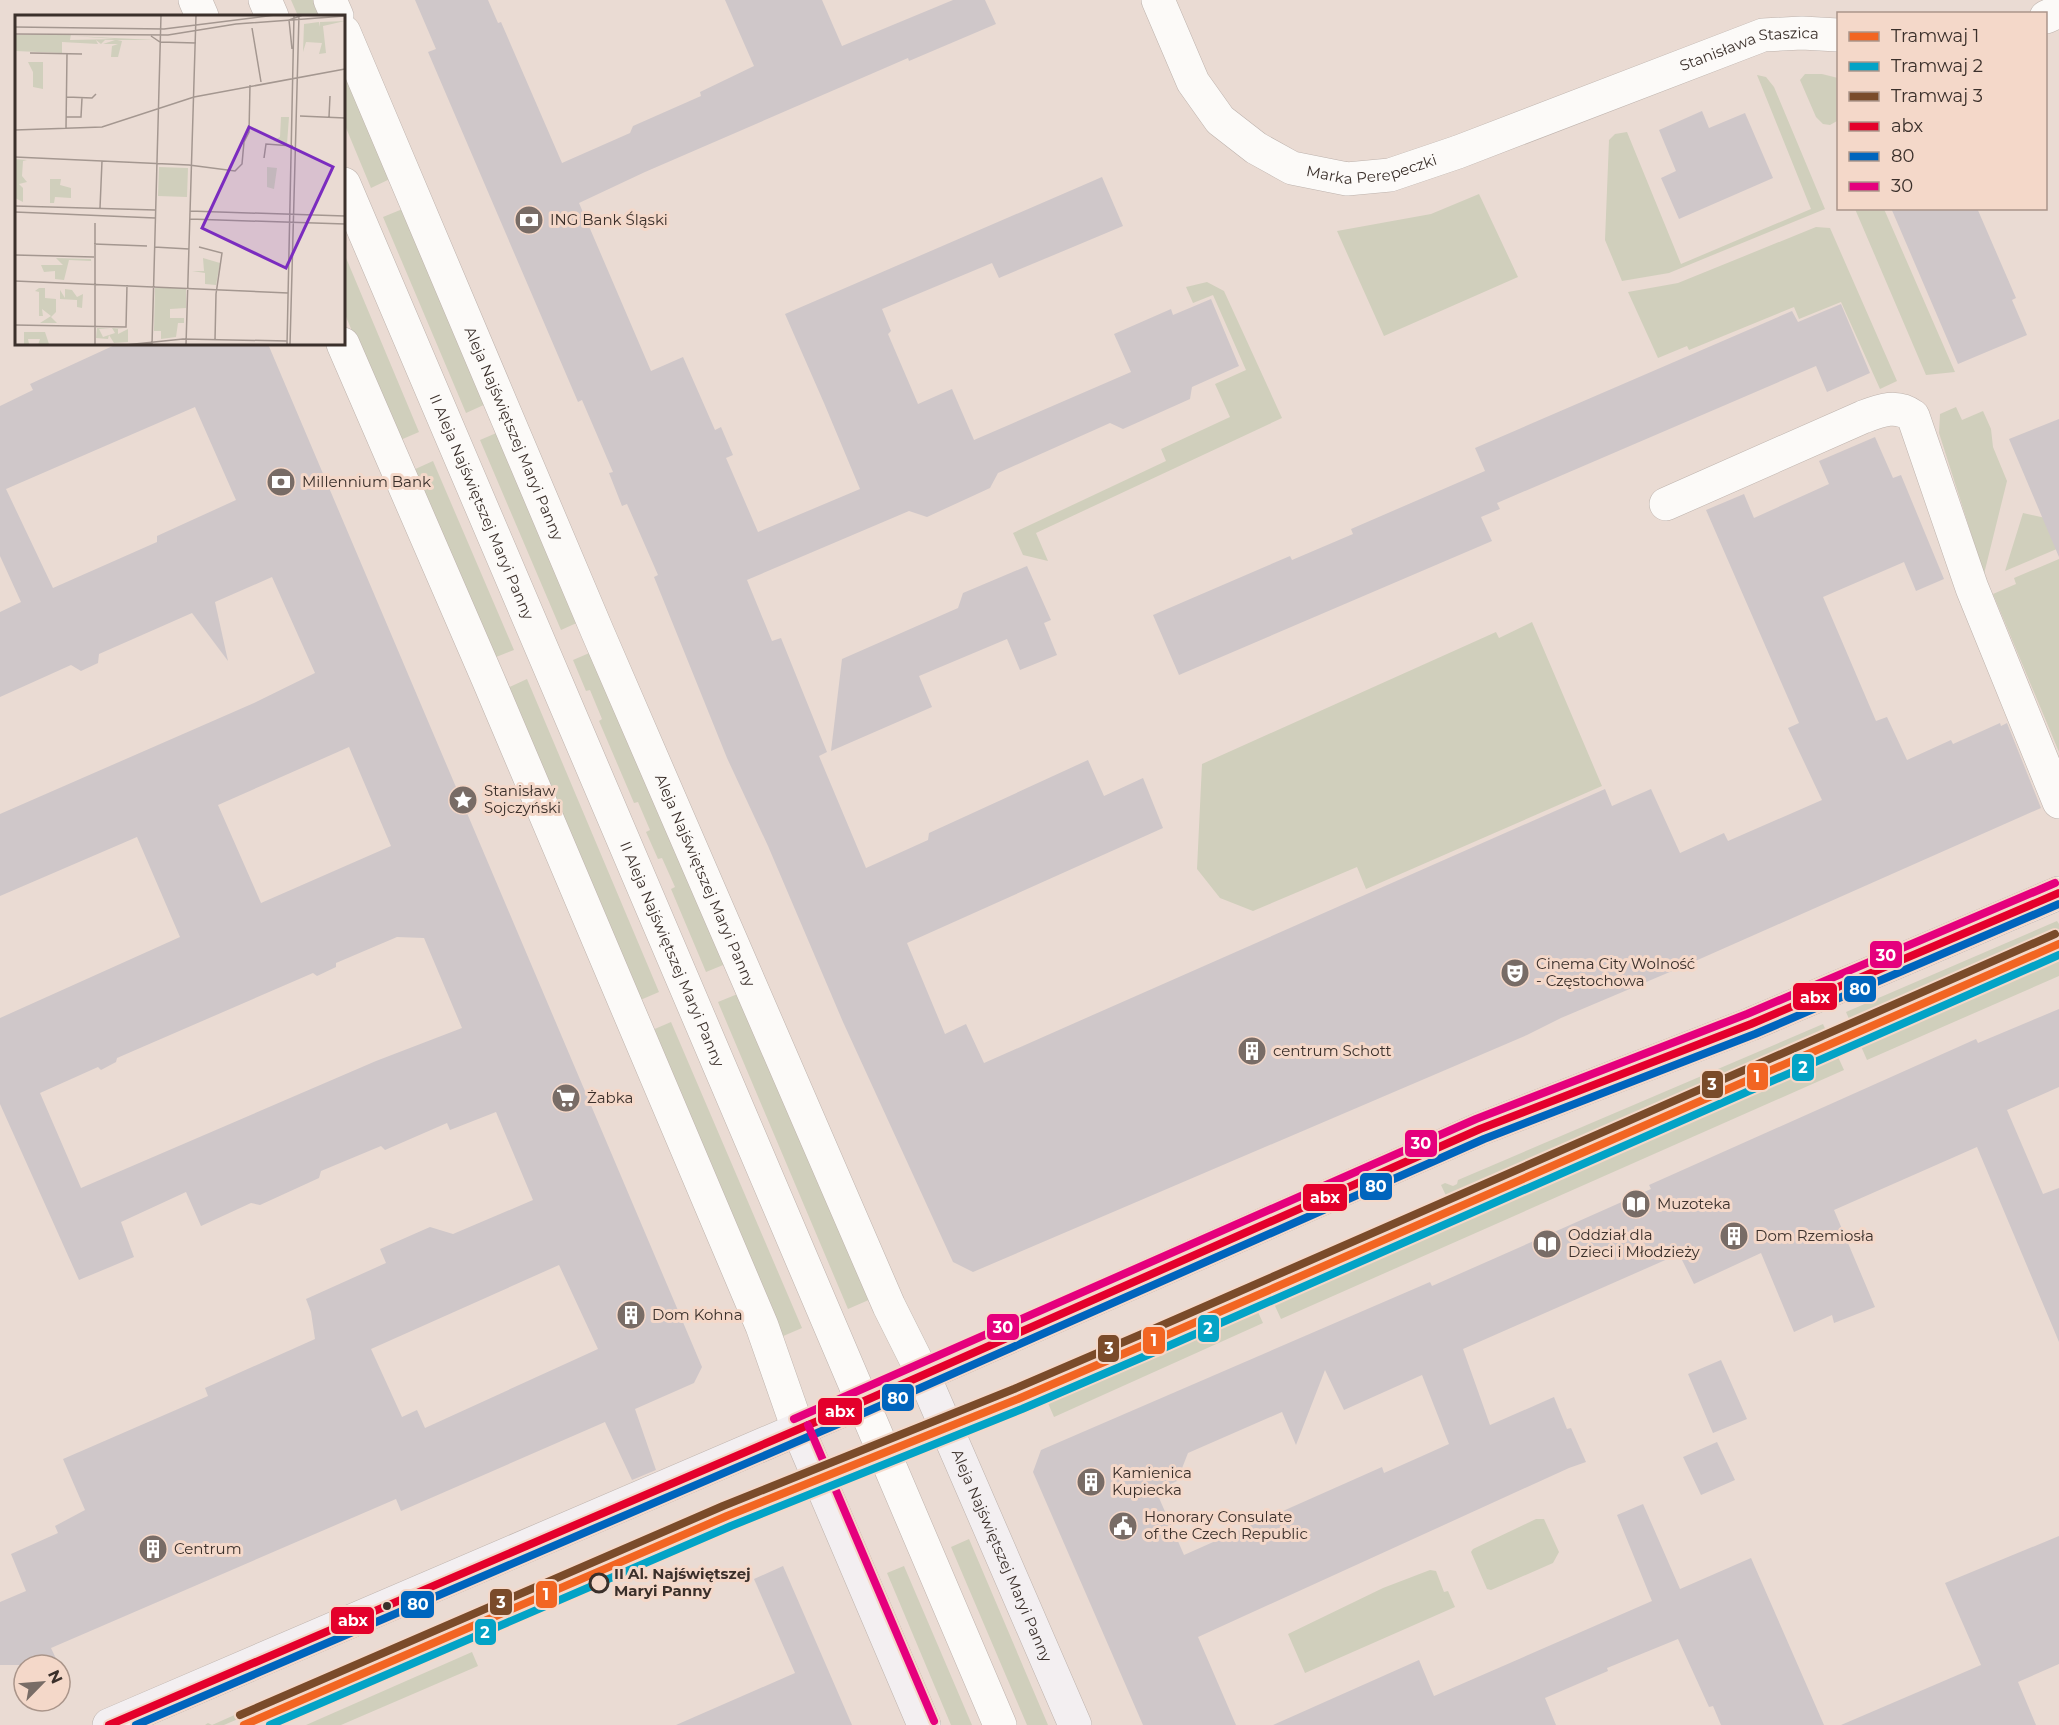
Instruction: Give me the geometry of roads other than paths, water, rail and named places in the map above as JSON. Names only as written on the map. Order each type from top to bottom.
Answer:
[{"type":"street","points":[[195,0],[202,15]]},
{"type":"street","points":[[265,0],[272,15]]},
{"type":"street","points":[[330,0],[337,15]]},
{"type":"street","name":"Marka Perepeczki","points":[[1158,0],[1193,82],[1220,120],[1256,148],[1292,168],[1347,179],[1390,176],[1660,75]]},
{"type":"street","name":"Aleja Najświętszej Maryi Panny","points":[[345,34],[629,705],[889,1306],[923,1374],[1075,1725]]},
{"type":"street","name":"Stanisława Staszica","points":[[1660,75],[1763,34],[1837,35]]},
{"type":"street","name":"II Aleja Najświętszej Maryi Panny","points":[[345,186],[1000,1725]]},
{"type":"street","points":[[343,345],[762,1326],[798,1429],[924,1725]]},
{"type":"street","points":[[1666,504],[1863,417],[1888,408],[1906,411],[1913,417],[1972,588],[2059,802]]},
{"type":"street","points":[[109,1725],[862,1402],[1469,1133],[1751,1024],[2059,893]]},
{"type":"tram line","name":"3","points":[[240,1715],[723,1506],[1014,1389],[1142,1334],[2055,934]]},
{"type":"tram line","name":"1","points":[[244,1725],[727,1516],[1018,1399],[1146,1344],[2059,944]]},
{"type":"tram line","name":"2","points":[[270,1725],[731,1526],[1022,1409],[1150,1354],[2059,955]]},
{"type":"place","name":"ING Bank Śląski","points":[[529,220]]},
{"type":"place","name":"Millennium Bank","points":[[281,482]]},
{"type":"place","name":"Stanisław Sojczyński","points":[[463,800]]},
{"type":"place","name":"Cinema City Wolność - Częstochowa","points":[[1515,973]]},
{"type":"place","name":"centrum Schott","points":[[1252,1051]]},
{"type":"place","name":"Żabka","points":[[566,1098]]},
{"type":"place","name":"Muzoteka","points":[[1636,1204]]},
{"type":"place","name":"Dom Rzemiosła","points":[[1734,1236]]},
{"type":"place","name":"Oddział dla Dzieci i Młodzieży","points":[[1547,1244]]},
{"type":"place","name":"Dom Kohna","points":[[631,1315]]},
{"type":"place","name":"Kamienica Kupiecka","points":[[1091,1482]]},
{"type":"place","name":"Honorary Consulate of the Czech Republic","points":[[1123,1526]]},
{"type":"place","name":"Centrum","points":[[153,1549]]},
{"type":"place","name":"II Al. Najświętszej Maryi Panny","points":[[599,1583]]}]
